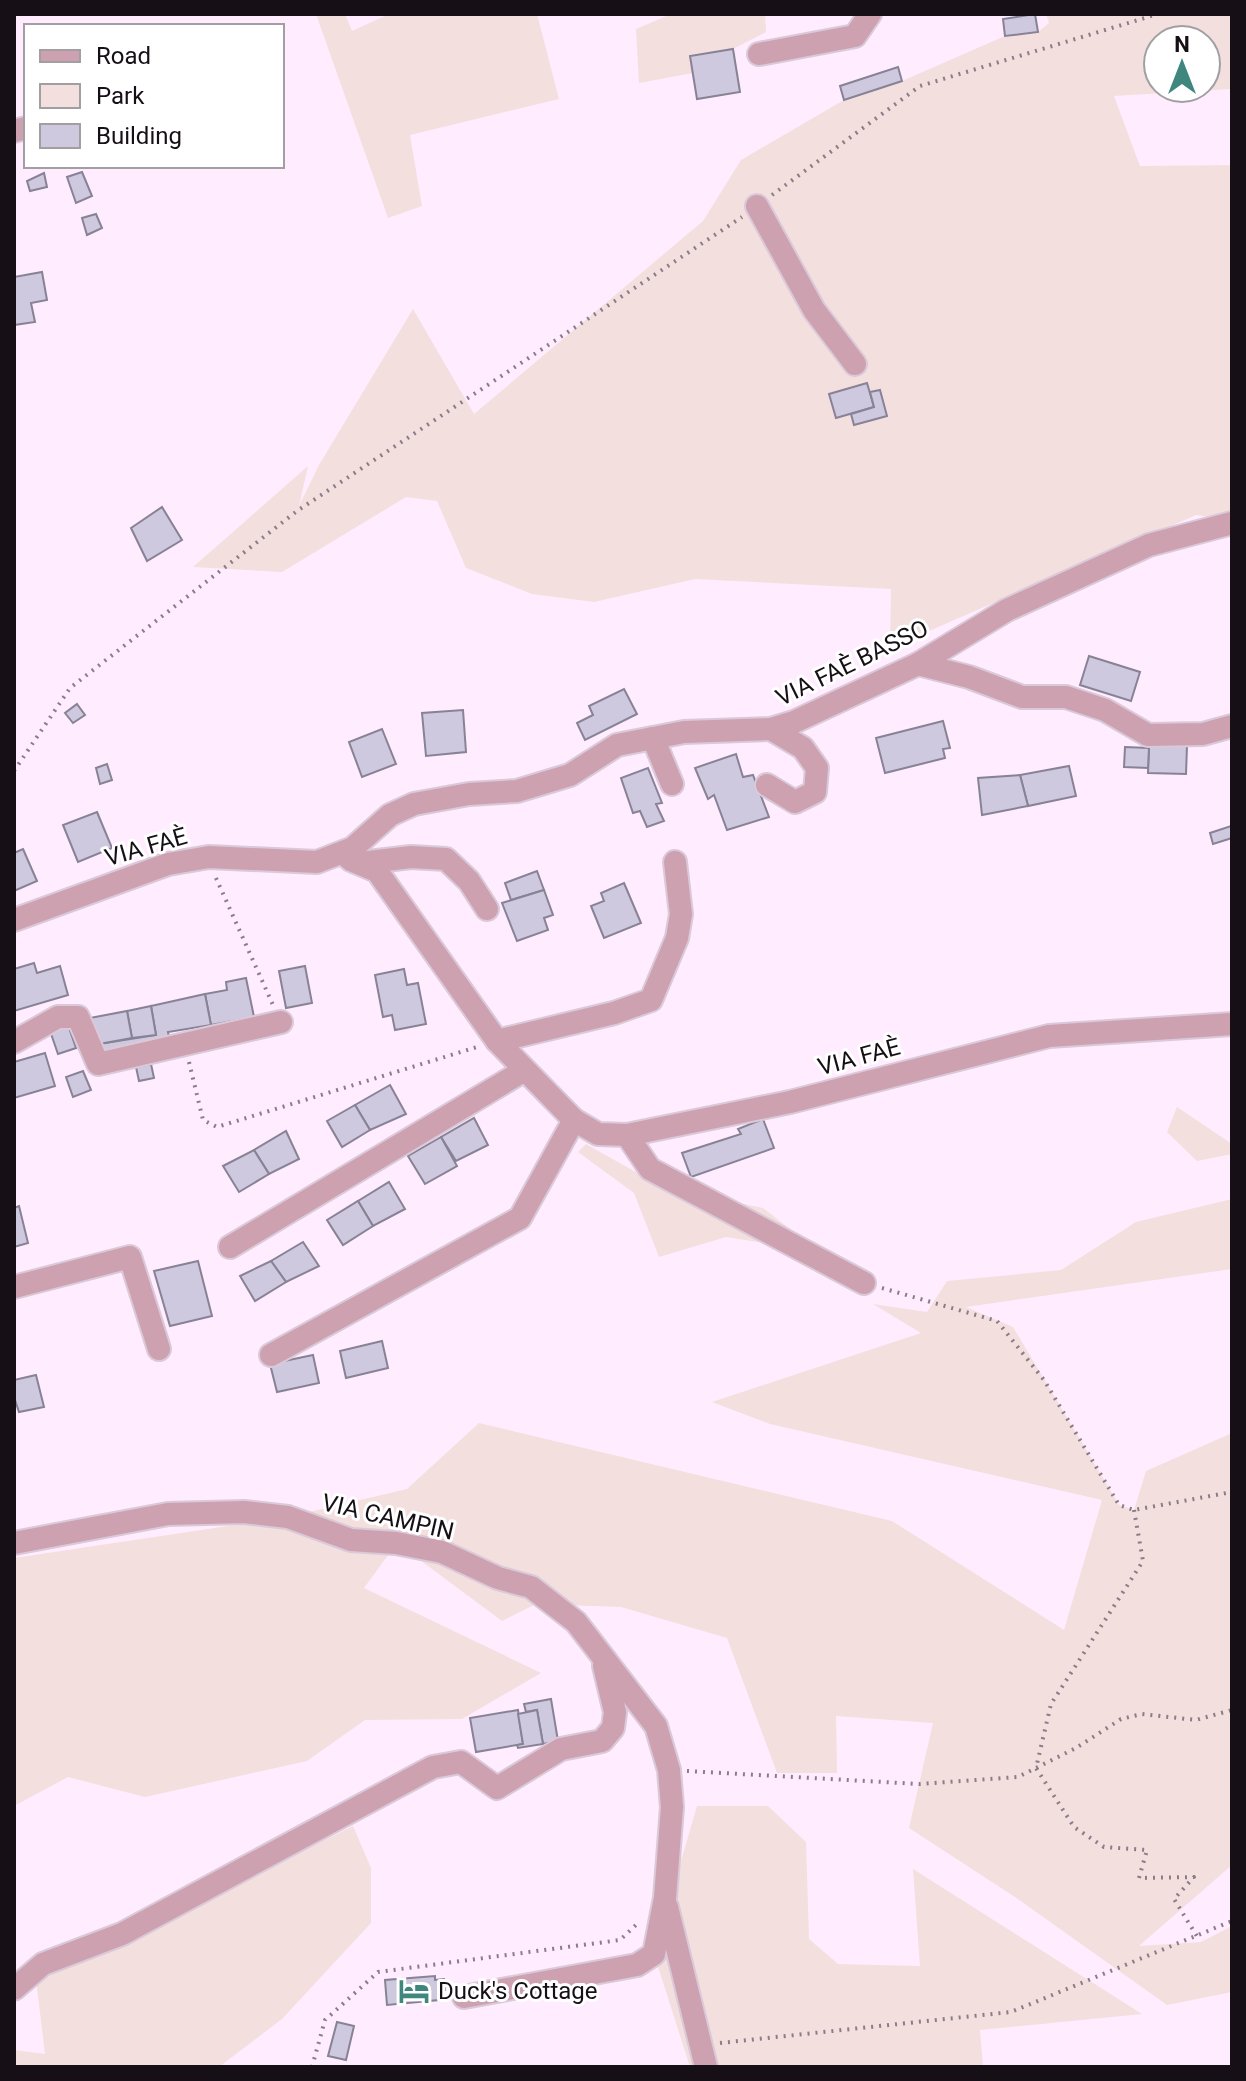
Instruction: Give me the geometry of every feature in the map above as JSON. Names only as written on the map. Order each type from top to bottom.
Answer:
[{"type":"street","points":[[759,54],[855,36],[870,14]]},
{"type":"street","points":[[757,206],[814,310],[855,364]]},
{"type":"street","name":"VIA FAÈ BASSO","points":[[352,855],[390,815],[414,804],[469,794],[517,791],[570,775],[617,745],[684,732],[771,729],[918,664],[1007,610],[1149,545],[1232,523]]},
{"type":"street","points":[[918,664],[969,677],[1022,697],[1066,697],[1105,710],[1148,735],[1203,734],[1232,726]]},
{"type":"street","points":[[767,785],[795,802],[815,792],[817,768],[803,748],[771,729]]},
{"type":"street","points":[[653,738],[672,784]]},
{"type":"street","points":[[352,855],[446,859],[469,881],[487,909]]},
{"type":"street","name":"VIA FAÈ","points":[[14,920],[140,874],[209,857],[317,862],[352,855],[377,871],[497,1041],[523,1071],[574,1120],[598,1134],[627,1135],[790,1102],[1049,1036],[1232,1024]]},
{"type":"street","points":[[497,1041],[614,1013],[651,1000],[677,938],[681,914],[675,862]]},
{"type":"street","points":[[20,1037],[58,1017],[78,1017],[98,1064],[281,1022]]},
{"type":"street","points":[[230,1247],[523,1071]]},
{"type":"street","points":[[271,1355],[520,1218],[574,1120]]},
{"type":"street","points":[[627,1135],[650,1169],[864,1283]]},
{"type":"street","points":[[14,1287],[130,1257],[159,1349]]},
{"type":"street","name":"VIA CAMPIN","points":[[14,1543],[168,1514],[244,1512],[288,1517],[351,1540],[396,1543],[442,1552],[498,1578],[531,1587],[576,1622],[656,1726],[669,1770],[672,1807],[665,1898],[654,1954],[637,1965],[464,1997]]},
{"type":"street","points":[[14,1989],[43,1964],[122,1934],[433,1767],[461,1762],[497,1788],[561,1749],[602,1741],[613,1728],[615,1712],[602,1659]]},
{"type":"street","name":"VIA CAMPIN","points":[[665,1898],[698,2045],[706,2067]]},
{"type":"path","points":[[14,771],[70,688],[297,511],[757,206],[920,86],[1158,14]]},
{"type":"path","points":[[209,857],[221,894],[281,1022]]},
{"type":"path","points":[[184,1044],[203,1120],[217,1127],[497,1041]]},
{"type":"path","points":[[864,1283],[997,1321],[1044,1380],[1119,1505],[1134,1510],[1232,1492]]},
{"type":"path","points":[[1134,1510],[1143,1561],[1051,1704],[1036,1768],[1074,1827],[1104,1847],[1147,1850],[1139,1878],[1194,1877],[1174,1899],[1198,1938]]},
{"type":"path","points":[[669,1770],[919,1784],[1018,1777],[1121,1719],[1142,1714],[1196,1720],[1232,1710]]},
{"type":"path","points":[[312,2067],[325,2020],[378,1972],[620,1940],[665,1898]]},
{"type":"path","points":[[698,2045],[1011,2012],[1198,1938],[1232,1921]]},
{"type":"green space","points":[[316,14],[345,14],[352,31],[389,14],[537,14],[559,99],[410,135],[422,206],[388,218]]},
{"type":"green space","points":[[671,14],[765,14],[766,32],[733,49],[690,56],[693,73],[639,83],[636,29]]},
{"type":"green space","points":[[1046,14],[1232,14],[1232,89],[1222,90],[1222,24],[1142,24],[1142,94],[1114,96],[1140,166],[1232,165],[1232,520],[1196,515],[890,648],[891,589],[695,579],[594,602],[532,594],[466,568],[437,501],[406,497],[282,572],[193,567],[308,466],[299,506],[319,465],[413,309],[474,414],[703,221],[741,160],[844,100],[902,81],[1005,36],[1038,32],[1049,23]]},
{"type":"green space","points":[[1177,1107],[1232,1144],[1232,1154],[1197,1161],[1167,1132]]},
{"type":"green space","points":[[586,1144],[664,1188],[763,1208],[820,1252],[726,1237],[659,1257],[634,1193],[578,1152]]},
{"type":"green space","points":[[1232,1199],[1232,1269],[966,1307],[1013,1327],[1119,1505],[1134,1510],[1146,1471],[1232,1433],[1232,1865],[1139,1946],[1201,1942],[1232,1926],[1232,1992],[1167,2005],[1015,1897],[909,1828],[933,1723],[836,1716],[837,1773],[777,1773],[727,1638],[621,1607],[536,1604],[502,1621],[397,1543],[364,1588],[541,1673],[462,1719],[365,1720],[307,1761],[145,1797],[68,1777],[14,1806],[14,1558],[288,1517],[407,1489],[479,1423],[892,1521],[1064,1630],[1102,1500],[770,1424],[712,1402],[921,1333],[873,1304],[927,1312],[947,1281],[1061,1270],[1136,1222]]},
{"type":"green space","points":[[697,1806],[768,1806],[806,1842],[809,1939],[838,1964],[920,1966],[913,1869],[1142,2014],[980,2030],[983,2067],[690,2067],[654,1954]]},
{"type":"green space","points":[[353,1826],[371,1868],[371,1923],[282,2019],[219,2067],[14,2067],[14,2050],[45,2054],[35,1971],[93,1956]]},
{"type":"building","points":[[1035,14],[1038,32],[1005,36],[1003,19]]},
{"type":"building","points":[[733,49],[740,92],[697,99],[690,56]]},
{"type":"building","points":[[898,67],[902,81],[844,100],[840,86]]},
{"type":"building","points":[[82,172],[92,196],[76,203],[67,177]]},
{"type":"building","points":[[44,173],[47,187],[30,191],[27,181]]},
{"type":"building","points":[[96,214],[102,228],[87,235],[82,218]]},
{"type":"building","points":[[42,272],[47,300],[31,303],[35,322],[14,325],[14,277]]},
{"type":"building","points":[[867,383],[874,407],[836,418],[829,394]]},
{"type":"building","points":[[880,390],[887,416],[854,425],[851,414],[874,407],[870,392]]},
{"type":"building","points":[[162,507],[182,540],[147,561],[131,528]]},
{"type":"building","points":[[1089,656],[1140,672],[1131,701],[1080,685]]},
{"type":"building","points":[[624,689],[637,714],[585,740],[577,723],[593,715],[589,706]]},
{"type":"building","points":[[77,704],[85,715],[73,723],[65,713]]},
{"type":"building","points":[[463,710],[466,752],[426,756],[422,713]]},
{"type":"building","points":[[943,721],[950,748],[943,749],[945,758],[885,773],[876,738]]},
{"type":"building","points":[[382,729],[396,764],[362,777],[349,742]]},
{"type":"building","points":[[1149,745],[1187,746],[1186,774],[1148,773]]},
{"type":"building","points":[[1125,747],[1149,748],[1148,768],[1124,767]]},
{"type":"building","points":[[736,754],[743,777],[753,775],[769,817],[727,830],[714,795],[708,799],[695,768]]},
{"type":"building","points":[[107,764],[112,780],[100,784],[96,768]]},
{"type":"building","points":[[1069,766],[1076,796],[1028,806],[1020,775]]},
{"type":"building","points":[[648,768],[662,803],[656,804],[664,821],[647,827],[640,811],[633,813],[621,778]]},
{"type":"building","points":[[1020,775],[1028,806],[982,815],[978,778]]},
{"type":"building","points":[[97,812],[112,848],[78,862],[63,825]]},
{"type":"building","points":[[1231,826],[1232,838],[1213,844],[1210,833]]},
{"type":"building","points":[[23,849],[37,881],[14,891],[14,853]]},
{"type":"building","points":[[537,871],[544,890],[511,900],[505,883]]},
{"type":"building","points":[[624,883],[641,923],[604,938],[591,906],[604,901],[601,893]]},
{"type":"building","points":[[544,890],[553,915],[544,918],[548,930],[517,941],[502,903]]},
{"type":"building","points":[[34,963],[37,973],[60,966],[68,995],[14,1011],[14,969]]},
{"type":"building","points":[[305,966],[312,1003],[286,1008],[279,971]]},
{"type":"building","points":[[404,969],[407,985],[418,983],[426,1024],[395,1030],[392,1015],[383,1017],[375,975]]},
{"type":"building","points":[[246,978],[254,1017],[211,1025],[205,994],[227,990],[226,982]]},
{"type":"building","points":[[205,994],[211,1025],[168,1032],[169,1037],[101,1053],[99,1044],[156,1035],[151,1006]]},
{"type":"building","points":[[151,1006],[156,1035],[132,1038],[127,1011]]},
{"type":"building","points":[[127,1011],[132,1038],[99,1044],[90,1018]]},
{"type":"building","points":[[67,1022],[76,1048],[58,1054],[49,1028]]},
{"type":"building","points":[[45,1053],[55,1086],[14,1098],[14,1062]]},
{"type":"building","points":[[151,1064],[154,1078],[139,1081],[136,1067]]},
{"type":"building","points":[[83,1071],[91,1090],[73,1097],[66,1077]]},
{"type":"building","points":[[390,1085],[406,1114],[370,1130],[355,1105]]},
{"type":"building","points":[[355,1105],[370,1130],[342,1147],[327,1121]]},
{"type":"building","points":[[474,1118],[488,1145],[456,1161],[441,1137]]},
{"type":"building","points":[[763,1119],[774,1148],[691,1177],[682,1153],[741,1134],[738,1129]]},
{"type":"building","points":[[286,1131],[299,1159],[269,1174],[254,1150]]},
{"type":"building","points":[[441,1137],[457,1166],[425,1184],[408,1156]]},
{"type":"building","points":[[254,1150],[269,1174],[239,1192],[223,1166]]},
{"type":"building","points":[[389,1182],[405,1209],[373,1226],[358,1201]]},
{"type":"building","points":[[358,1201],[373,1226],[343,1245],[327,1220]]},
{"type":"building","points":[[19,1206],[28,1243],[14,1247],[14,1208]]},
{"type":"building","points":[[303,1242],[319,1266],[286,1282],[271,1261]]},
{"type":"building","points":[[198,1261],[212,1316],[170,1326],[154,1271]]},
{"type":"building","points":[[271,1261],[286,1282],[255,1301],[240,1276]]},
{"type":"building","points":[[382,1341],[388,1368],[346,1378],[340,1351]]},
{"type":"building","points":[[313,1355],[319,1383],[277,1392],[270,1364]]},
{"type":"building","points":[[36,1375],[44,1407],[19,1412],[14,1397],[14,1380]]},
{"type":"building","points":[[551,1699],[558,1741],[543,1744],[537,1710],[526,1712],[524,1704]]},
{"type":"building","points":[[518,1710],[523,1744],[476,1752],[470,1718]]},
{"type":"building","points":[[537,1710],[543,1744],[518,1748],[517,1745],[523,1744],[518,1714]]},
{"type":"building","name":"Duck's Cottage","points":[[435,1976],[435,1980],[444,1979],[445,1990],[438,1991],[439,2000],[387,2005],[385,1980]]},
{"type":"building","points":[[337,2022],[354,2026],[346,2060],[328,2056]]},
{"type":"place","name":"Duck's Cottage","points":[[414,1991]]}]
